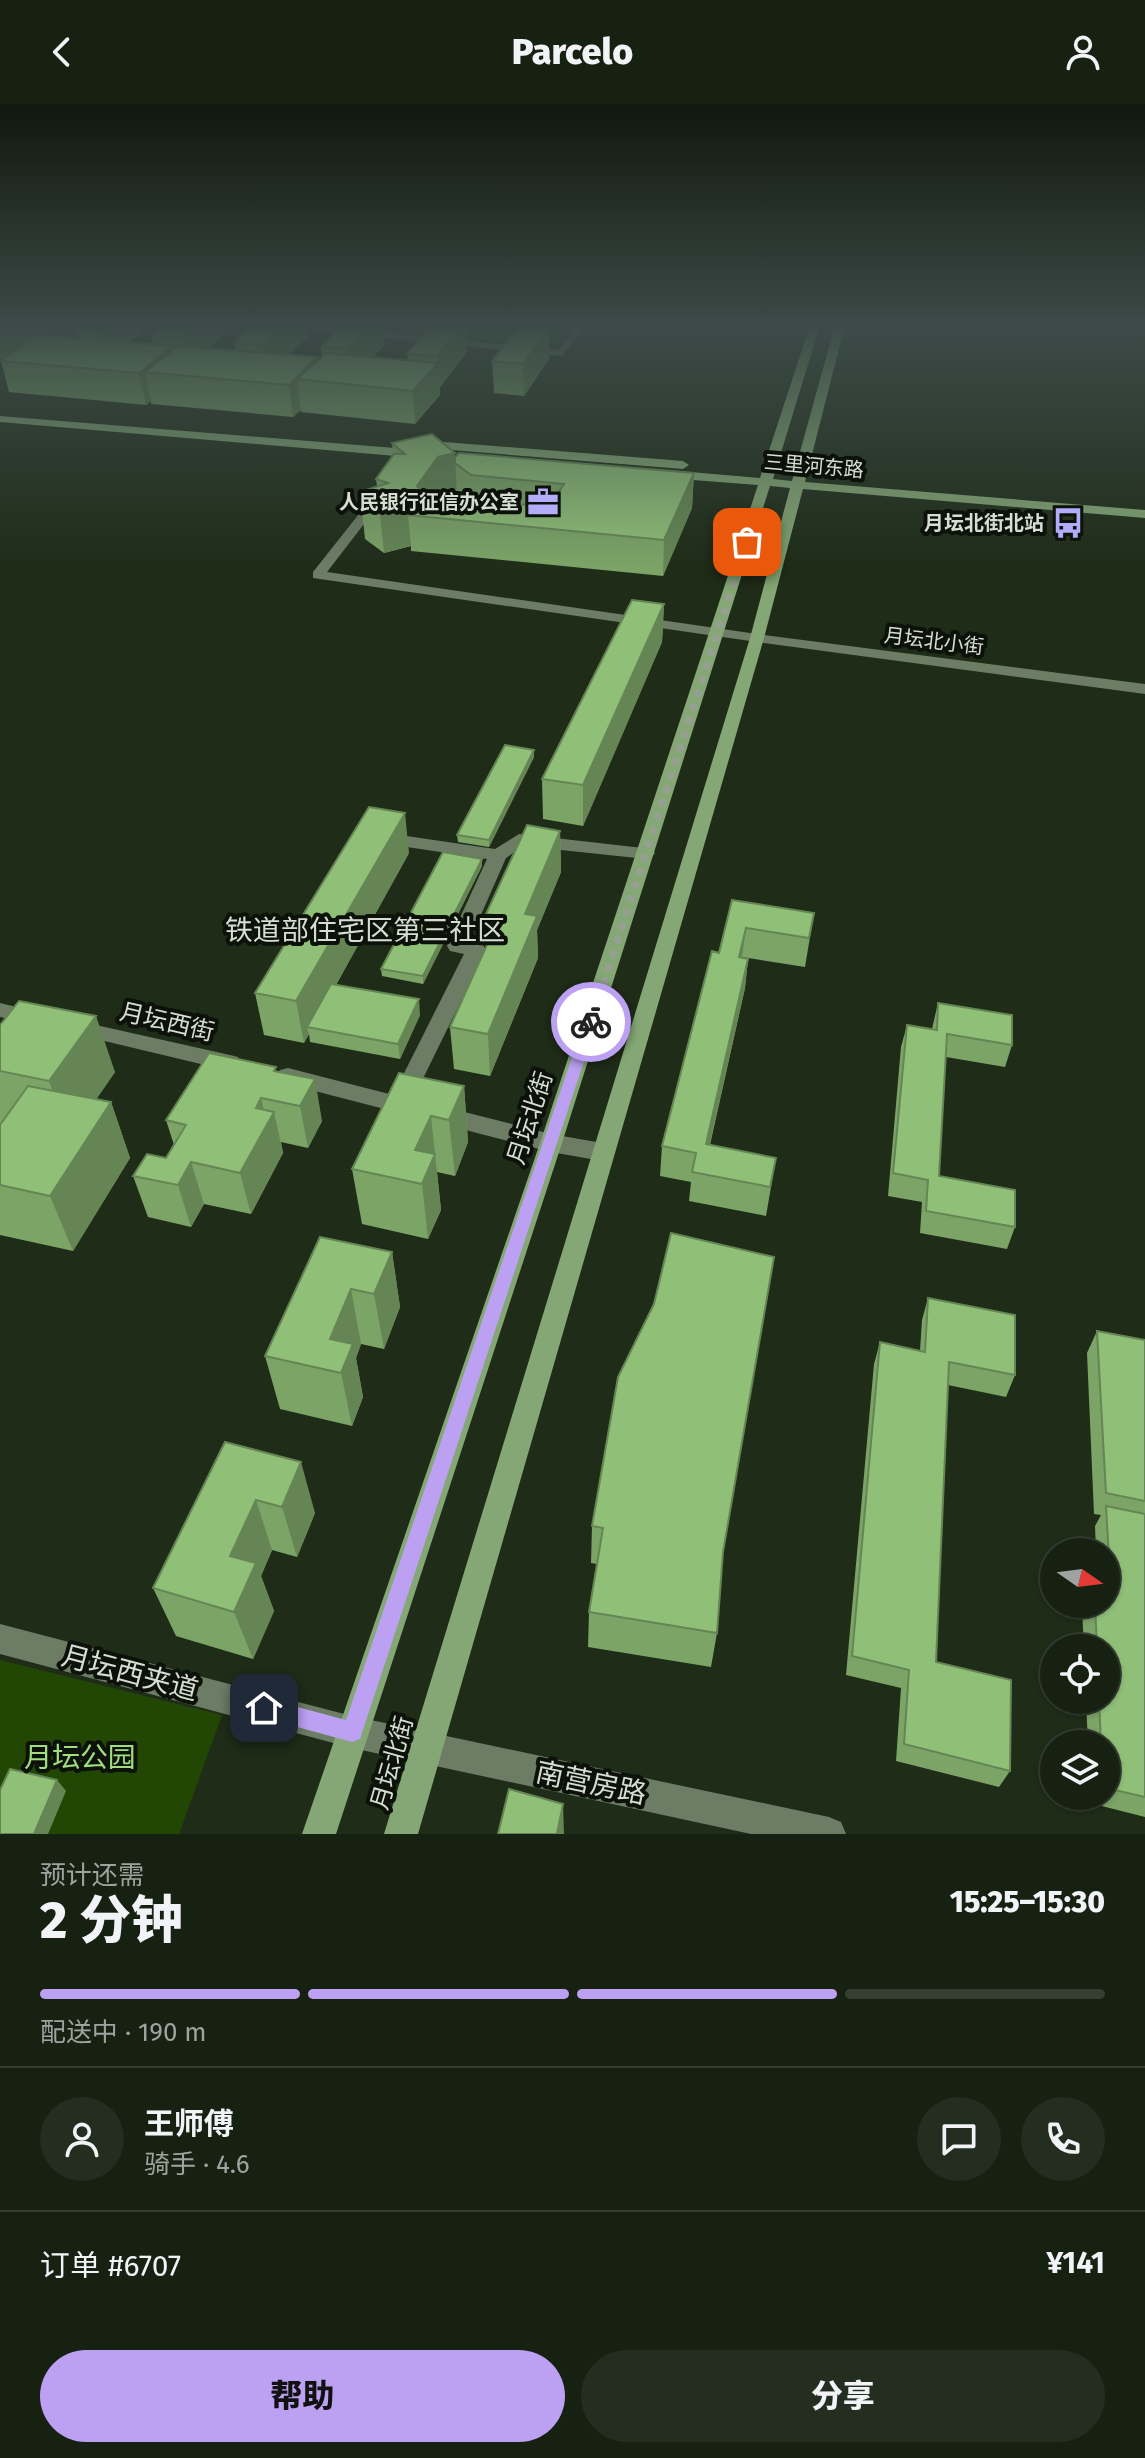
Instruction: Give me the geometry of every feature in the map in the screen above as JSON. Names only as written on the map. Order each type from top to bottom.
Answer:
[{"type":"main road","name":"月坛北街","points":[[319,1834],[551,1143],[789,406]]},
{"type":"main road","name":"月坛北街","points":[[401,1834],[757,638],[818,406]]},
{"type":"main road","name":"三里河东路","points":[[0,410],[766,477],[1145,514]]},
{"type":"main road","name":"三里河东路","points":[[0,419],[407,460],[766,477]]},
{"type":"main road","name":"三里河东路","points":[[798,480],[1145,503]]},
{"type":"street","name":"月坛北小街","points":[[384,490],[318,575],[757,638],[1145,689]]},
{"type":"street","points":[[393,840],[498,855]]},
{"type":"street","points":[[401,1102],[476,950],[457,946],[498,855],[519,840],[625,854],[646,853]]},
{"type":"street","points":[[7,1033],[10,1012]]},
{"type":"street","name":"月坛西街","points":[[10,1012],[401,1102],[551,1143],[602,1152]]},
{"type":"street","name":"月坛西夹道","points":[[0,1639],[352,1732]]},
{"type":"street","name":"南营房路","points":[[352,1732],[829,1834]]},
{"type":"green space","name":"月坛公园","points":[[0,1660],[222,1715],[179,1834],[0,1834]]},
{"type":"building","points":[[432,434],[455,453],[438,457],[417,486],[424,495],[379,505],[360,492],[388,483],[376,479],[394,454],[405,454],[392,443]]},
{"type":"building","points":[[459,453],[694,473],[664,540],[408,515],[413,510],[456,498],[549,507],[564,484],[471,475],[455,463]]},
{"type":"building","points":[[632,600],[664,604],[583,785],[542,779]]},
{"type":"building","points":[[505,745],[534,750],[489,840],[457,835]]},
{"type":"building","points":[[369,807],[405,813],[296,1001],[255,993]]},
{"type":"building","points":[[527,825],[560,831],[525,914],[537,916],[488,1034],[450,1027],[500,916],[486,914]]},
{"type":"building","points":[[443,852],[482,859],[423,976],[381,969]]},
{"type":"building","points":[[732,900],[814,913],[809,938],[746,928],[739,957],[748,959],[706,1144],[776,1158],[770,1187],[692,1172],[696,1153],[662,1146],[712,951],[719,953]]},
{"type":"building","points":[[331,984],[419,999],[398,1044],[307,1027]]},
{"type":"building","points":[[19,1001],[96,1016],[49,1081],[0,1071],[0,1025]]},
{"type":"building","points":[[938,1003],[1012,1015],[1012,1045],[947,1034],[939,1176],[1015,1190],[1015,1227],[926,1211],[928,1180],[893,1173],[907,1025],[937,1030]]},
{"type":"building","points":[[209,1053],[315,1079],[300,1106],[261,1098],[256,1108],[274,1112],[240,1173],[191,1162],[178,1185],[133,1176],[147,1154],[166,1158],[186,1125],[166,1120]]},
{"type":"building","points":[[399,1073],[464,1086],[449,1120],[431,1116],[415,1150],[435,1154],[422,1184],[352,1169]]},
{"type":"building","points":[[28,1086],[111,1102],[50,1196],[0,1185],[0,1125]]},
{"type":"building","points":[[671,1233],[774,1257],[723,1552],[717,1633],[589,1612],[603,1528],[592,1526],[618,1377],[654,1304]]},
{"type":"building","points":[[320,1237],[392,1252],[374,1294],[351,1289],[330,1339],[353,1344],[341,1373],[265,1356]]},
{"type":"building","points":[[928,1298],[1015,1315],[1015,1375],[949,1362],[936,1662],[1011,1680],[1010,1771],[904,1744],[909,1670],[852,1656],[880,1342],[925,1352]]},
{"type":"building","points":[[1097,1331],[1145,1340],[1145,1501],[1106,1493]]},
{"type":"building","points":[[225,1442],[301,1462],[282,1507],[256,1500],[230,1556],[256,1563],[234,1612],[153,1588]]},
{"type":"building","points":[[1106,1506],[1145,1514],[1145,1797],[1120,1791],[1120,1730],[1100,1730],[1100,1714],[1120,1714],[1120,1634],[1096,1634],[1096,1618],[1120,1618],[1120,1538],[1108,1538]]},
{"type":"building","points":[[10,1769],[57,1780],[34,1834],[0,1834],[0,1790]]},
{"type":"building","points":[[509,1789],[563,1804],[557,1834],[498,1834]]},
{"type":"way so far","points":[[591,1022],[747,542]]},
{"type":"place","name":"人民银行征信办公室","points":[[543,502]]},
{"type":"place","name":"月坛北街北站","points":[[1068,523]]},
{"type":"district","name":"铁道部住宅区第三社区","points":[[365,930]]},
{"type":"route","points":[[264,1708],[352,1732],[591,1022]]}]
